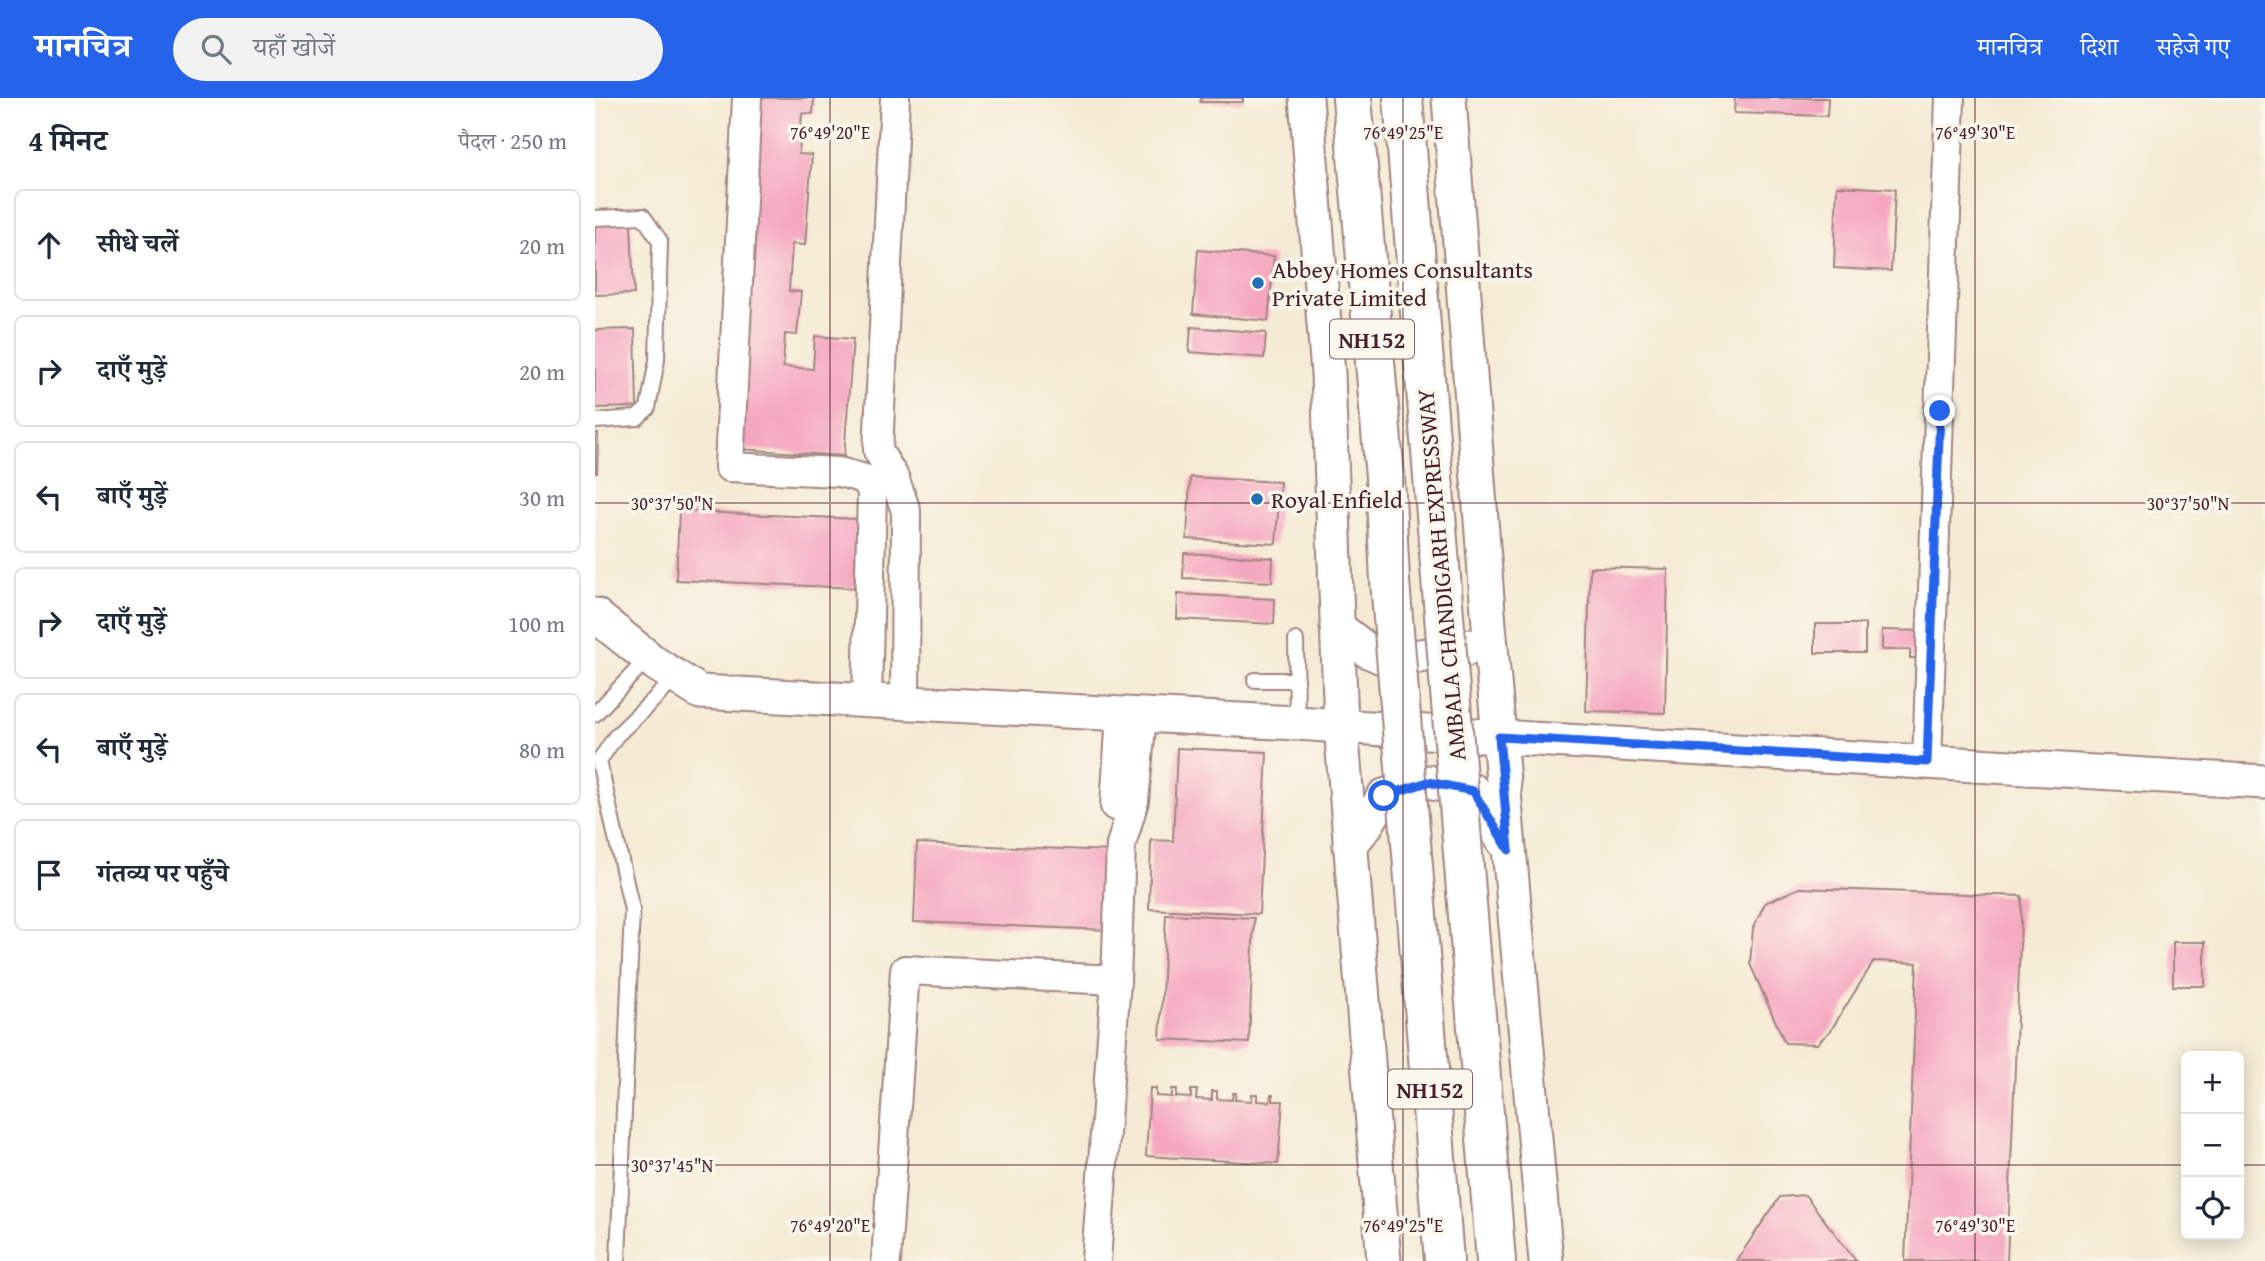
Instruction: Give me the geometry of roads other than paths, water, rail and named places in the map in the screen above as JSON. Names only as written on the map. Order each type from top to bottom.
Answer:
[{"type":"highway","name":"AMBALA CHANDIGARH EXPRESSWAY","points":[[1352,98],[1385,477],[1390,581],[1444,1261]]},
{"type":"highway","name":"AMBALA CHANDIGARH EXPRESSWAY","points":[[1403,98],[1496,1261]]},
{"type":"street","points":[[747,98],[729,467],[839,472],[865,479],[872,491],[867,702]]},
{"type":"street","points":[[895,98],[878,451],[894,477],[906,511],[905,703]]},
{"type":"street","points":[[1306,98],[1328,374],[1341,726],[1384,1261]]},
{"type":"street","points":[[1449,98],[1489,625],[1546,1261]]},
{"type":"street","points":[[1927,762],[1950,98]]},
{"type":"street","points":[[595,615],[648,658],[700,692],[1297,723],[2265,782]]},
{"type":"street","points":[[1337,627],[1368,651],[1389,660],[1464,650],[1489,625]]},
{"type":"street","points":[[1096,1261],[1116,980],[1121,845],[1134,801],[1131,716]]},
{"type":"street","points":[[1350,845],[1384,796],[1428,782],[1473,791],[1509,850]]},
{"type":"street","points":[[886,1261],[905,970],[1116,980]]},
{"type":"lane","points":[[595,218],[643,216],[660,241],[657,360],[648,408],[637,418],[595,421]]},
{"type":"lane","points":[[1296,639],[1297,723]]},
{"type":"lane","points":[[595,714],[648,658]]},
{"type":"lane","points":[[618,1261],[632,910],[597,759],[616,736],[677,677]]},
{"type":"lane","points":[[1255,680],[1297,680]]},
{"type":"place","name":"Abbey Homes Consultants Private Limited","points":[[1258,283]]},
{"type":"place","name":"Royal Enfield","points":[[1257,499]]}]
